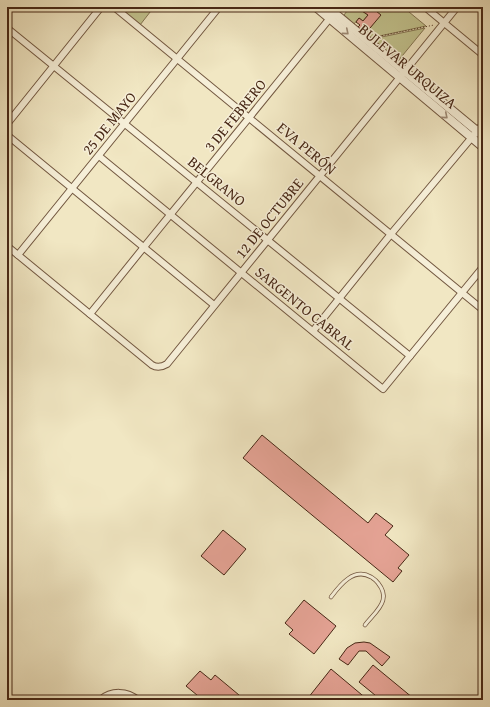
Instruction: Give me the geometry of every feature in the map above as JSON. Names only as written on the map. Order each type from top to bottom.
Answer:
[{"type":"street","points":[[7,124],[101,7]]},
{"type":"street","name":"EVA PERÓN","points":[[114,7],[483,310]]},
{"type":"street","name":"25 DE MAYO","points":[[18,255],[220,7]]},
{"type":"street","name":"BULEVAR URQUIZA","points":[[316,7],[335,13],[402,74],[477,135],[483,147]]},
{"type":"street","name":"BULEVAR URQUIZA","points":[[327,7],[366,39],[402,74]]},
{"type":"street","points":[[425,7],[483,55]]},
{"type":"street","name":"12 DE OCTUBRE","points":[[90,314],[155,367],[167,364],[240,272],[457,7]]},
{"type":"street","name":"3 DE FEBRERO","points":[[90,314],[335,13]]},
{"type":"street","name":"BELGRANO","points":[[7,28],[410,356]]},
{"type":"street","points":[[313,332],[391,234],[477,135],[483,124]]},
{"type":"street","points":[[7,134],[214,305]]},
{"type":"street","name":"SARGENTO CABRAL","points":[[98,156],[383,389],[410,356]]},
{"type":"street","points":[[7,246],[90,314]]},
{"type":"street","points":[[410,356],[483,267]]},
{"type":"street","points":[[100,700],[111,693],[122,692],[138,700]]},
{"type":"lane","points":[[331,597],[348,579],[358,574],[366,574],[376,580],[383,589],[383,599],[379,608],[365,624]]},
{"type":"path","points":[[366,39],[444,23]]},
{"type":"green space","points":[[118,7],[154,7],[140,25]]},
{"type":"green space","points":[[350,7],[365,7],[362,11],[368,15],[363,21],[359,18],[354,24],[344,15]]},
{"type":"green space","points":[[371,7],[403,7],[426,26],[370,38],[365,34],[380,15]]},
{"type":"green space","points":[[425,28],[398,61],[372,39]]},
{"type":"building","points":[[365,7],[371,7],[381,15],[365,34],[358,27],[360,25],[356,22],[359,18],[363,21],[368,15],[362,11]]},
{"type":"building","points":[[262,435],[368,523],[376,513],[393,526],[385,535],[409,555],[398,568],[402,571],[393,582],[243,458]]},
{"type":"building","points":[[223,530],[246,549],[224,575],[201,556]]},
{"type":"building","points":[[304,600],[336,626],[314,654],[289,634],[293,630],[285,623]]},
{"type":"building","points":[[355,643],[370,643],[390,657],[382,666],[366,651],[359,651],[348,665],[339,659],[347,648]]},
{"type":"building","points":[[373,665],[413,698],[411,700],[381,700],[359,682]]},
{"type":"building","points":[[331,669],[368,700],[310,700],[308,698]]},
{"type":"building","points":[[200,671],[211,680],[215,675],[245,700],[203,700],[186,686]]}]
